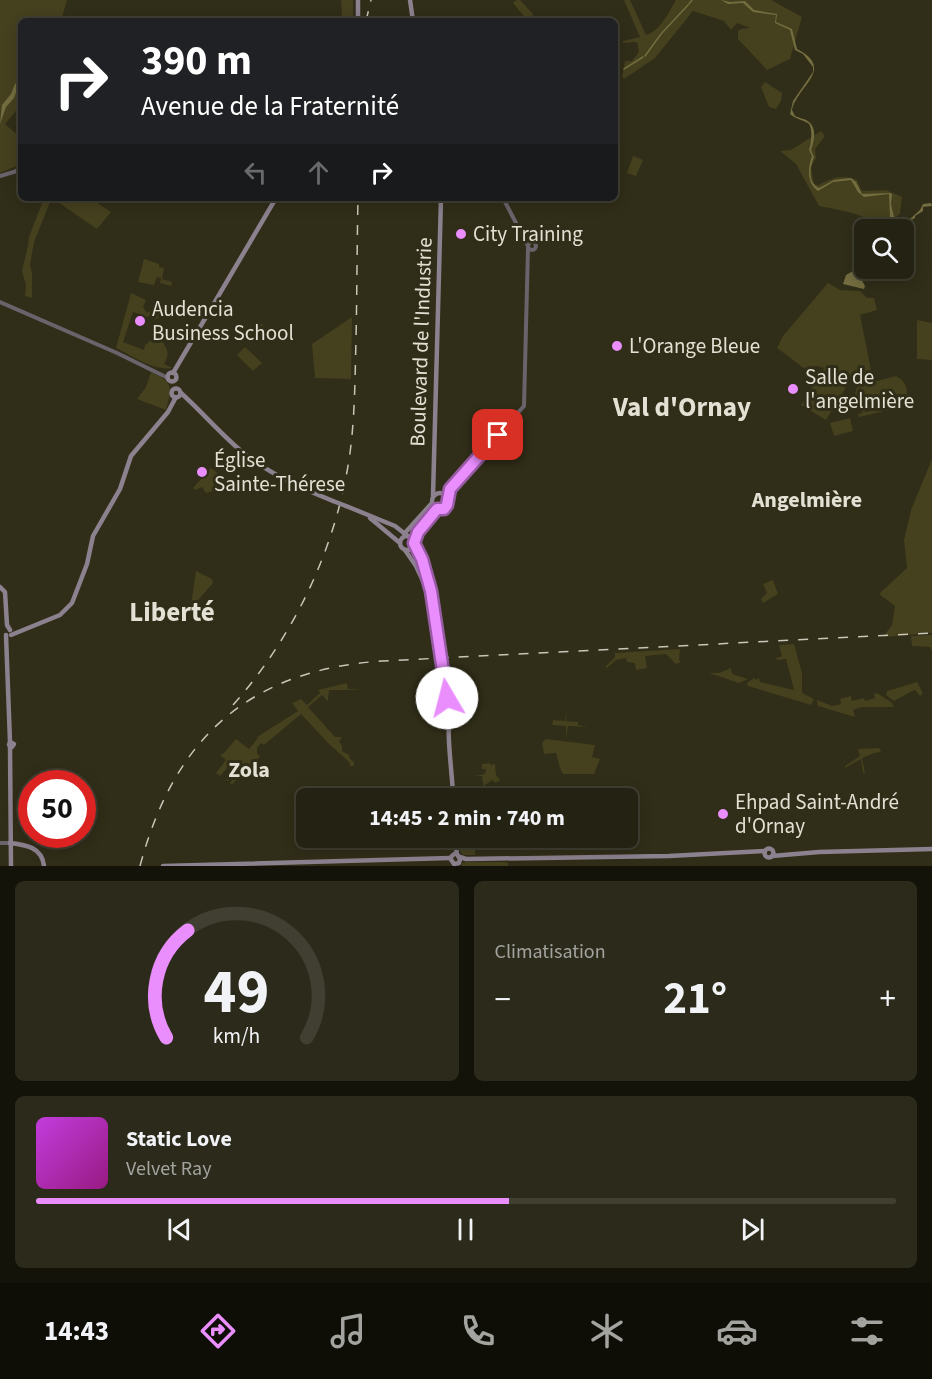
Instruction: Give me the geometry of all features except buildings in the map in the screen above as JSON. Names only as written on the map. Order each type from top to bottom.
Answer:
[{"type":"main road","points":[[358,0],[358,18]]},
{"type":"main road","points":[[409,0],[411,18]]},
{"type":"main road","points":[[274,201],[172,377],[176,393],[241,451],[279,475],[311,492],[399,528],[414,543],[422,559],[432,602],[446,701],[442,705],[448,709],[452,788]]},
{"type":"main road","name":"Boulevard de l'Industrie","points":[[434,496],[441,201]]},
{"type":"main road","points":[[9,633],[60,615],[72,603],[87,564],[93,536],[120,489],[131,456],[164,416],[176,393]]},
{"type":"main road","points":[[405,550],[411,549],[418,532],[437,509],[446,507],[448,503],[448,498],[433,486]]},
{"type":"main road","points":[[400,543],[432,503],[434,496],[441,493]]},
{"type":"main road","points":[[432,503],[437,509]]},
{"type":"main road","points":[[357,511],[378,524],[400,543],[422,578],[432,602]]},
{"type":"main road","points":[[399,528],[413,524]]},
{"type":"main road","points":[[2,588],[9,633],[7,647],[11,866]]},
{"type":"main road","points":[[10,842],[31,846],[40,855],[44,865]]},
{"type":"main road","points":[[163,866],[740,854],[765,854],[768,858],[773,854],[932,849]]},
{"type":"street","points":[[0,177],[18,171]]},
{"type":"street","points":[[441,493],[450,489],[524,406],[530,247],[505,201]]},
{"type":"street","points":[[0,302],[172,377]]},
{"type":"street","points":[[448,498],[450,489]]},
{"type":"street","points":[[0,843],[10,842]]},
{"type":"shaded area","points":[[0,0],[67,0],[62,18],[18,18],[18,109],[5,124],[18,135],[18,165],[0,173]]},
{"type":"shaded area","points":[[341,0],[353,0],[353,18],[341,18]]},
{"type":"shaded area","points":[[520,0],[534,18],[526,18],[513,3]]},
{"type":"shaded area","points":[[624,0],[630,0],[646,35],[656,30],[676,0],[771,0],[802,17],[790,59],[767,70],[738,39],[738,31],[750,28],[737,23],[731,30],[724,21],[693,11],[655,58],[624,79],[622,77],[625,61],[632,61],[639,52],[637,42],[623,43],[623,41],[640,37]]},
{"type":"shaded area","points":[[721,0],[745,1],[754,10],[777,14],[776,22],[792,29],[797,49],[808,56],[813,64],[814,71],[811,78],[795,101],[792,110],[795,116],[808,121],[814,131],[811,150],[814,157],[810,174],[815,185],[819,188],[834,180],[851,178],[856,182],[862,194],[890,193],[892,194],[891,204],[894,217],[910,219],[891,219],[889,194],[864,197],[851,180],[833,182],[818,191],[814,188],[809,175],[812,156],[809,150],[810,127],[808,123],[790,114],[793,101],[813,72],[813,67],[803,54],[795,50],[790,30],[775,23],[776,15],[753,12],[743,3],[728,4]]},
{"type":"shaded area","points":[[18,82],[14,98],[6,107],[0,124],[2,105],[11,94]]},
{"type":"shaded area","points":[[765,82],[782,93],[781,101],[776,109],[769,107],[761,87]]},
{"type":"shaded area","points":[[821,131],[825,136],[815,149],[816,158],[811,167],[814,184],[818,185],[846,177],[857,180],[862,191],[886,190],[902,197],[900,214],[894,219],[867,219],[819,206],[796,164],[780,151],[791,150]]},
{"type":"shaded area","points":[[633,156],[643,160],[636,176],[627,173]]},
{"type":"shaded area","points":[[43,201],[48,201],[34,242],[30,265],[32,298],[25,296],[26,285],[22,271],[29,237]]},
{"type":"shaded area","points":[[56,201],[94,201],[111,212],[97,229]]},
{"type":"shaded area","points":[[931,203],[932,206],[923,207],[923,211],[910,219],[923,204]]},
{"type":"shaded area","points":[[144,259],[164,268],[162,279],[172,282],[171,286],[160,283],[161,278],[157,277],[154,285],[138,282]]},
{"type":"shaded area","points":[[854,271],[854,279],[861,279],[864,289],[843,284],[846,275]]},
{"type":"shaded area","points":[[828,283],[840,290],[860,291],[867,298],[874,298],[877,310],[860,315],[872,375],[854,378],[837,372],[849,382],[826,420],[801,405],[824,368],[817,366],[805,369],[777,348],[783,336]]},
{"type":"shaded area","points":[[131,293],[146,300],[143,307],[147,313],[153,309],[159,317],[156,319],[133,312],[123,342],[144,350],[145,345],[153,339],[162,341],[168,352],[164,364],[173,368],[151,365],[116,348]]},
{"type":"shaded area","points":[[352,317],[351,379],[315,378],[312,344]]},
{"type":"shaded area","points":[[917,320],[932,323],[932,360],[917,359]]},
{"type":"shaded area","points":[[259,322],[266,328],[253,342],[246,336]]},
{"type":"shaded area","points":[[245,347],[262,363],[253,371],[237,355]]},
{"type":"shaded area","points":[[151,372],[164,379],[169,386],[166,410],[137,399],[146,387]]},
{"type":"shaded area","points":[[896,376],[905,384],[907,395],[905,403],[910,402],[910,405],[859,417],[858,414],[863,413],[855,400],[858,386]],"holes":[[[860,387],[866,411],[901,403],[866,412],[857,401]]]},
{"type":"shaded area","points":[[850,418],[853,431],[834,436],[830,423]]},
{"type":"shaded area","points":[[932,459],[932,633],[883,637],[892,625],[895,606],[879,594],[907,568],[904,540],[911,510]]},
{"type":"shaded area","points":[[211,468],[229,482],[228,487],[206,493],[202,487],[195,490],[193,488]]},
{"type":"shaded area","points":[[196,571],[212,579],[213,583],[193,606],[191,605]]},
{"type":"shaded area","points":[[773,580],[778,594],[763,603],[761,599],[767,593],[763,584]]},
{"type":"shaded area","points":[[932,635],[932,651],[930,647],[912,646],[911,636]]},
{"type":"shaded area","points":[[794,644],[802,673],[802,693],[814,699],[811,705],[748,686],[747,683],[754,678],[756,680],[759,678],[760,682],[794,690],[786,659],[777,660],[776,658],[782,656],[779,645]]},
{"type":"shaded area","points":[[680,649],[679,660],[681,662],[676,664],[666,654],[645,656],[647,668],[636,670],[635,663],[627,662],[626,658],[616,660],[607,668],[605,667],[615,657],[615,653]]},
{"type":"shaded area","points":[[731,668],[732,674],[748,679],[739,683],[709,673],[719,673]]},
{"type":"shaded area","points":[[917,682],[923,693],[920,696],[915,690],[894,701],[886,695],[887,691]]},
{"type":"shaded area","points":[[347,683],[348,689],[366,690],[329,690],[328,701],[322,695],[308,707],[335,737],[342,737],[339,742],[342,745],[342,751],[349,755],[354,766],[350,766],[349,762],[301,714],[264,745],[261,743],[257,748],[257,754],[260,756],[244,775],[246,779],[238,778],[232,785],[230,783],[234,775],[228,781],[226,780],[235,769],[230,765],[220,776],[216,773],[226,760],[220,755],[236,739],[249,749],[257,737],[298,711],[292,703],[301,699],[307,705],[320,693],[318,690]]},
{"type":"shaded area","points":[[877,693],[891,702],[894,707],[862,707],[853,710],[855,717],[818,706],[817,700],[832,706],[841,704],[840,699],[851,696],[852,701],[864,698],[865,701],[875,698],[874,694]]},
{"type":"shaded area","points":[[567,709],[566,721],[578,722],[578,725],[588,727],[568,726],[566,738],[566,726],[552,725],[553,720],[565,721]]},
{"type":"shaded area","points":[[546,739],[595,745],[592,757],[600,759],[594,774],[563,774],[556,753],[544,754],[542,743]]},
{"type":"shaded area","points":[[879,748],[881,752],[862,758],[865,773],[863,773],[861,759],[845,768],[860,756],[858,749]]},
{"type":"shaded area","points":[[482,764],[495,764],[496,775],[500,780],[495,783],[493,780],[485,785],[486,788],[484,788],[482,776],[475,776],[485,774],[486,769],[482,769]]},
{"type":"shaded area","points":[[460,848],[475,848],[475,855],[463,855]]},
{"type":"shaded area","points":[[504,862],[508,863],[508,866],[462,866],[462,863]]},
{"type":"waterway","points":[[689,4],[692,0]]},
{"type":"waterway","points":[[645,56],[661,34],[688,5]]},
{"type":"waterway","points":[[624,69],[643,57]]},
{"type":"railway","points":[[367,18],[371,0]]},
{"type":"railway","points":[[233,705],[276,649],[310,588],[324,555],[344,488],[354,410],[358,201]]},
{"type":"railway","points":[[140,866],[155,821],[173,781],[196,747],[224,719],[256,696],[293,679],[335,667],[382,661],[932,633]]},
{"type":"place","name":"City Training","points":[[461,234]]},
{"type":"place","name":"Audencia Business School","points":[[140,321]]},
{"type":"place","name":"L'Orange Bleue","points":[[617,346]]},
{"type":"place","name":"Salle de l'angelmière","points":[[793,389]]},
{"type":"place","name":"Église Sainte-Thérese","points":[[202,472]]},
{"type":"place","name":"Ehpad Saint-André d'Ornay","points":[[723,814]]},
{"type":"district","name":"Val d'Ornay","points":[[682,407]]},
{"type":"district","name":"Angelmière","points":[[807,499]]},
{"type":"district","name":"Liberté","points":[[172,612]]},
{"type":"district","name":"Zola","points":[[249,769]]},
{"type":"route","points":[[447,698],[431,591],[422,559],[414,543],[418,532],[437,509],[444,509],[447,505],[450,489],[498,435]]}]
